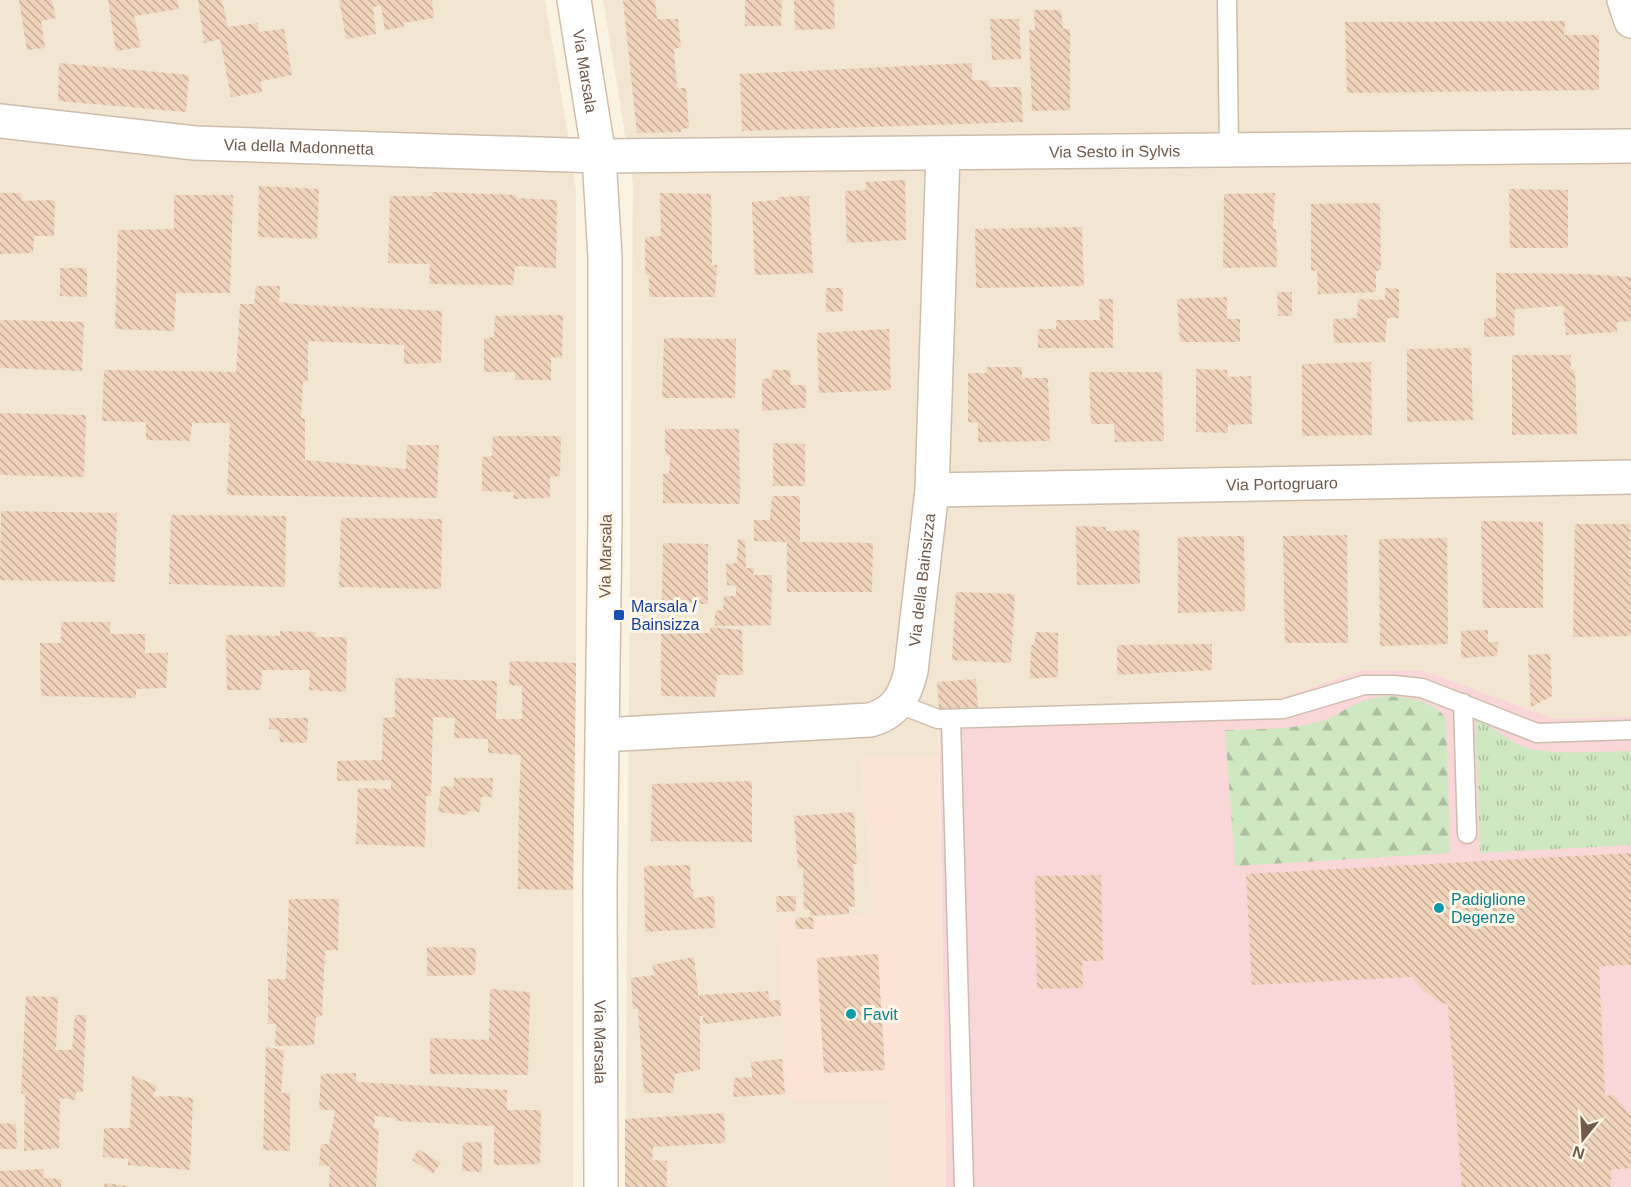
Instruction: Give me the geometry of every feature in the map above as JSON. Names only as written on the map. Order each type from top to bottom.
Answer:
[{"type":"street","name":"Via Marsala","points":[[574,0],[599,156],[605,257],[605,520],[600,886],[601,1187]]},
{"type":"street","points":[[1624,0],[1631,21]]},
{"type":"street","name":"Via della Madonnetta","points":[[0,121],[195,143],[599,156]]},
{"type":"street","name":"Via Sesto in Sylvis","points":[[599,156],[1631,146]]},
{"type":"street","name":"Via della Bainsizza","points":[[899,704],[908,686],[911,671],[932,490],[942,153]]},
{"type":"street","name":"Via Portogruaro","points":[[932,490],[1631,477]]},
{"type":"street","points":[[602,735],[870,720],[882,717],[899,704]]},
{"type":"lane","points":[[1227,0],[1229,150]]},
{"type":"lane","points":[[899,704],[938,719],[1283,709],[1364,685],[1422,688],[1537,733],[1631,730]]},
{"type":"lane","points":[[1463,703],[1467,834]]},
{"type":"lane","points":[[951,719],[964,1187]]},
{"type":"shaded area","points":[[0,0],[545,0],[576,193],[573,1187],[0,1187]]},
{"type":"shaded area","points":[[603,0],[1631,0],[1631,716],[1555,719],[1425,671],[1362,670],[1278,699],[978,707],[938,719],[939,756],[861,758],[874,914],[776,920],[889,1101],[889,1187],[625,1187],[633,182]]},
{"type":"shaded area","points":[[1362,670],[1425,671],[1555,719],[1631,716],[1631,1187],[946,1187],[939,709],[1278,699]]},
{"type":"shaded area","points":[[939,756],[946,1187],[889,1187],[888,1101],[787,1101],[776,919],[874,914],[861,758]]},
{"type":"green space","points":[[1388,696],[1412,699],[1427,704],[1446,718],[1450,853],[1235,866],[1225,730],[1272,729],[1307,725],[1329,718],[1364,701]]},
{"type":"green space","points":[[1475,719],[1517,744],[1534,750],[1631,751],[1631,845],[1480,853]]},
{"type":"building","points":[[19,0],[52,0],[56,18],[41,21],[45,48],[27,50]]},
{"type":"building","points":[[108,0],[177,0],[179,9],[134,16],[141,47],[116,51]]},
{"type":"building","points":[[198,0],[222,0],[228,27],[257,23],[259,32],[284,29],[292,75],[261,81],[262,92],[231,97],[220,39],[204,43]]},
{"type":"building","points":[[339,0],[432,0],[434,18],[403,23],[404,27],[385,30],[381,6],[373,7],[376,34],[346,39]]},
{"type":"building","points":[[623,0],[655,0],[657,19],[678,19],[681,47],[674,49],[677,88],[686,88],[689,128],[681,129],[681,132],[637,133]]},
{"type":"building","points":[[745,0],[782,0],[781,26],[745,26]]},
{"type":"building","points":[[794,0],[834,0],[835,29],[795,30]]},
{"type":"building","points":[[1034,10],[1061,10],[1063,29],[1070,29],[1070,110],[1032,111],[1029,30],[1035,30]]},
{"type":"building","points":[[990,19],[1019,19],[1021,59],[992,60]]},
{"type":"building","points":[[1565,21],[1564,35],[1599,35],[1599,90],[1347,93],[1345,22]]},
{"type":"building","points":[[59,63],[189,75],[186,112],[58,101]]},
{"type":"building","points":[[972,63],[972,80],[988,81],[989,87],[1021,87],[1023,122],[742,131],[740,74]]},
{"type":"building","points":[[905,180],[906,240],[847,243],[845,191],[866,190],[866,182]]},
{"type":"building","points":[[259,186],[319,189],[317,239],[258,237]]},
{"type":"building","points":[[1509,189],[1568,190],[1568,248],[1510,248]]},
{"type":"building","points":[[432,192],[516,195],[516,198],[557,200],[556,268],[515,266],[513,285],[429,284],[430,264],[388,263],[390,196],[432,196]]},
{"type":"building","points":[[0,193],[21,193],[22,201],[55,200],[54,236],[34,236],[33,253],[0,254]]},
{"type":"building","points":[[660,193],[711,194],[712,265],[717,265],[715,297],[649,297],[649,275],[645,274],[645,237],[661,236]]},
{"type":"building","points":[[1275,193],[1273,229],[1276,229],[1277,267],[1223,268],[1224,194]]},
{"type":"building","points":[[174,195],[233,195],[230,293],[176,293],[174,331],[115,329],[118,230],[174,229]]},
{"type":"building","points":[[809,196],[813,273],[755,275],[752,202],[778,200],[778,197]]},
{"type":"building","points":[[1380,203],[1381,270],[1376,271],[1376,292],[1318,294],[1317,270],[1311,271],[1311,204]]},
{"type":"building","points":[[1082,227],[1084,286],[976,288],[975,229]]},
{"type":"building","points":[[60,268],[87,268],[87,297],[60,296]]},
{"type":"building","points":[[1496,273],[1631,277],[1631,321],[1617,322],[1617,332],[1566,335],[1563,306],[1515,309],[1514,336],[1484,337],[1484,319],[1496,317]]},
{"type":"building","points":[[256,286],[280,286],[279,302],[442,311],[441,363],[404,364],[404,345],[308,341],[308,381],[303,382],[301,418],[305,418],[305,460],[406,469],[407,445],[439,445],[437,498],[227,495],[230,423],[192,423],[190,441],[146,440],[146,422],[102,421],[104,370],[236,372],[240,304],[254,304]]},
{"type":"building","points":[[826,288],[843,288],[843,311],[826,312]]},
{"type":"building","points":[[1385,288],[1399,289],[1399,318],[1387,318],[1385,342],[1334,343],[1333,319],[1357,318],[1358,299],[1385,300]]},
{"type":"building","points":[[1277,292],[1292,292],[1292,316],[1278,316]]},
{"type":"building","points":[[1227,297],[1227,319],[1240,319],[1240,342],[1180,342],[1177,299]]},
{"type":"building","points":[[1099,299],[1113,299],[1113,348],[1038,348],[1038,329],[1056,329],[1056,320],[1100,320]]},
{"type":"building","points":[[563,315],[562,358],[551,357],[551,380],[515,380],[515,372],[484,372],[484,338],[494,337],[495,316]]},
{"type":"building","points":[[0,320],[84,322],[82,371],[0,368]]},
{"type":"building","points":[[889,329],[891,390],[819,393],[817,333]]},
{"type":"building","points":[[664,338],[736,339],[735,398],[662,398]]},
{"type":"building","points":[[1471,348],[1473,420],[1407,422],[1407,349]]},
{"type":"building","points":[[1512,355],[1571,355],[1571,369],[1575,370],[1577,434],[1512,435]]},
{"type":"building","points":[[1371,362],[1372,435],[1302,436],[1302,364]]},
{"type":"building","points":[[987,367],[1022,367],[1022,378],[1048,378],[1050,441],[978,442],[978,423],[968,422],[968,373],[987,373]]},
{"type":"building","points":[[1196,369],[1227,370],[1228,377],[1251,376],[1252,424],[1228,425],[1228,433],[1196,432]]},
{"type":"building","points":[[772,370],[790,370],[791,385],[806,385],[806,408],[762,411],[762,379],[772,378]]},
{"type":"building","points":[[1089,372],[1162,372],[1164,441],[1115,442],[1114,424],[1091,424]]},
{"type":"building","points":[[0,413],[86,415],[84,477],[0,475]]},
{"type":"building","points":[[665,429],[739,429],[740,504],[663,503],[663,474],[669,473],[670,465],[670,455],[665,455]]},
{"type":"building","points":[[493,436],[561,436],[560,476],[550,477],[550,498],[513,499],[514,492],[482,491],[482,457],[492,456]]},
{"type":"building","points":[[773,443],[805,444],[805,486],[773,486]]},
{"type":"building","points":[[772,496],[800,496],[800,542],[873,543],[872,592],[787,592],[787,542],[754,541],[754,520],[770,520]]},
{"type":"building","points":[[1,511],[117,513],[115,582],[0,580]]},
{"type":"building","points":[[171,515],[286,516],[285,587],[169,584]]},
{"type":"building","points":[[341,518],[442,519],[441,589],[339,587]]},
{"type":"building","points":[[1481,521],[1543,522],[1543,608],[1483,608]]},
{"type":"building","points":[[1575,524],[1630,524],[1631,636],[1573,637]]},
{"type":"building","points":[[1076,526],[1106,527],[1106,531],[1139,530],[1140,584],[1077,585]]},
{"type":"building","points":[[1347,535],[1348,643],[1285,643],[1283,536]]},
{"type":"building","points":[[1244,536],[1245,611],[1178,613],[1178,537]]},
{"type":"building","points":[[1447,538],[1448,644],[1380,646],[1379,539]]},
{"type":"building","points":[[738,539],[745,540],[746,568],[754,568],[753,575],[772,575],[771,625],[715,626],[715,611],[723,610],[724,596],[736,596],[736,586],[727,585],[726,564],[737,563]]},
{"type":"building","points":[[663,543],[708,544],[708,604],[662,603]]},
{"type":"building","points":[[956,592],[1015,594],[1011,663],[952,660]]},
{"type":"building","points":[[61,622],[110,622],[110,634],[145,634],[145,653],[168,653],[166,688],[136,689],[136,698],[41,696],[40,643],[61,643]]},
{"type":"building","points":[[710,627],[742,630],[743,675],[717,675],[715,697],[661,696],[661,634],[710,633]]},
{"type":"building","points":[[1488,630],[1488,642],[1498,642],[1497,656],[1461,658],[1461,631]]},
{"type":"building","points":[[280,631],[315,632],[316,637],[347,637],[346,692],[309,690],[310,670],[262,670],[261,690],[227,690],[226,635],[280,636]]},
{"type":"building","points":[[1036,632],[1058,633],[1058,677],[1030,679],[1031,645],[1034,645]]},
{"type":"building","points":[[1212,644],[1212,670],[1117,675],[1117,645]]},
{"type":"building","points":[[1550,654],[1552,696],[1531,707],[1528,655]]},
{"type":"building","points":[[510,661],[576,663],[573,890],[518,889],[521,755],[488,753],[488,739],[454,738],[455,718],[433,717],[431,796],[426,796],[425,847],[356,844],[358,788],[391,789],[391,780],[338,781],[337,761],[382,760],[383,718],[395,717],[395,678],[497,681],[496,719],[522,719],[522,686],[509,685]]},
{"type":"building","points":[[976,679],[978,707],[939,709],[937,682]]},
{"type":"building","points":[[269,718],[308,718],[307,743],[280,742],[279,730],[269,729]]},
{"type":"building","points":[[454,778],[493,778],[492,797],[481,797],[480,812],[468,811],[467,815],[438,812],[441,786],[454,787]]},
{"type":"building","points":[[752,781],[752,842],[651,841],[652,784]]},
{"type":"building","points":[[854,812],[857,864],[853,864],[855,907],[849,906],[849,914],[810,916],[810,910],[804,910],[803,868],[798,868],[794,816]]},
{"type":"building","points":[[1631,853],[1631,965],[1599,966],[1605,1096],[1614,1095],[1631,1115],[1631,1168],[1611,1170],[1611,1187],[1462,1187],[1448,1005],[1424,991],[1411,977],[1252,985],[1246,874]]},
{"type":"building","points":[[690,865],[691,890],[693,889],[694,898],[714,896],[715,928],[645,932],[644,866]]},
{"type":"building","points":[[1101,875],[1103,961],[1082,961],[1083,988],[1037,989],[1035,876]]},
{"type":"building","points":[[776,896],[796,896],[796,911],[777,912]]},
{"type":"building","points":[[289,899],[339,899],[338,950],[325,950],[322,1016],[316,1017],[314,1045],[275,1046],[276,1024],[268,1024],[268,979],[286,979]]},
{"type":"building","points":[[813,917],[814,929],[796,929],[795,918]]},
{"type":"building","points":[[427,947],[476,948],[475,975],[427,976]]},
{"type":"building","name":"Favit","points":[[878,954],[885,1070],[824,1073],[817,958]]},
{"type":"building","points":[[694,957],[699,1003],[699,995],[768,991],[769,1001],[780,1000],[781,1016],[703,1024],[703,1016],[700,1016],[700,1070],[675,1074],[673,1093],[644,1093],[638,1009],[633,1009],[631,978],[655,975],[652,965]]},
{"type":"building","points":[[490,989],[530,992],[528,1075],[430,1074],[430,1038],[489,1040]]},
{"type":"building","points":[[26,996],[58,997],[56,1050],[72,1050],[75,1015],[86,1015],[83,1092],[76,1092],[75,1100],[60,1098],[59,1148],[24,1151],[25,1094],[21,1093]]},
{"type":"building","points":[[266,1047],[284,1050],[281,1093],[290,1093],[290,1151],[263,1150]]},
{"type":"building","points":[[782,1059],[785,1094],[733,1097],[734,1078],[752,1077],[751,1062]]},
{"type":"building","points":[[356,1073],[356,1082],[507,1090],[507,1110],[541,1110],[540,1164],[494,1165],[494,1126],[396,1121],[395,1118],[375,1116],[374,1128],[379,1129],[376,1187],[329,1187],[330,1166],[319,1165],[321,1144],[329,1144],[335,1111],[319,1109],[321,1074]]},
{"type":"building","points":[[132,1075],[157,1086],[153,1097],[193,1098],[190,1170],[128,1165],[128,1159],[103,1157],[104,1128],[130,1128]]},
{"type":"building","points":[[724,1113],[725,1143],[653,1147],[652,1160],[667,1161],[667,1187],[625,1187],[625,1119]]},
{"type":"building","points":[[0,1123],[16,1124],[17,1149],[0,1149]]},
{"type":"building","points":[[482,1142],[482,1172],[462,1171],[463,1143]]},
{"type":"building","points":[[418,1149],[441,1163],[433,1174],[412,1160]]},
{"type":"building","points":[[44,1169],[43,1178],[62,1179],[61,1187],[0,1187],[0,1171]]},
{"type":"building","points":[[105,1183],[127,1186],[127,1187],[104,1187]]},
{"type":"place","name":"Marsala / Bainsizza","points":[[619,615]]},
{"type":"place","name":"Padiglione Degenze","points":[[1439,908]]},
{"type":"place","name":"Favit","points":[[851,1014]]}]
